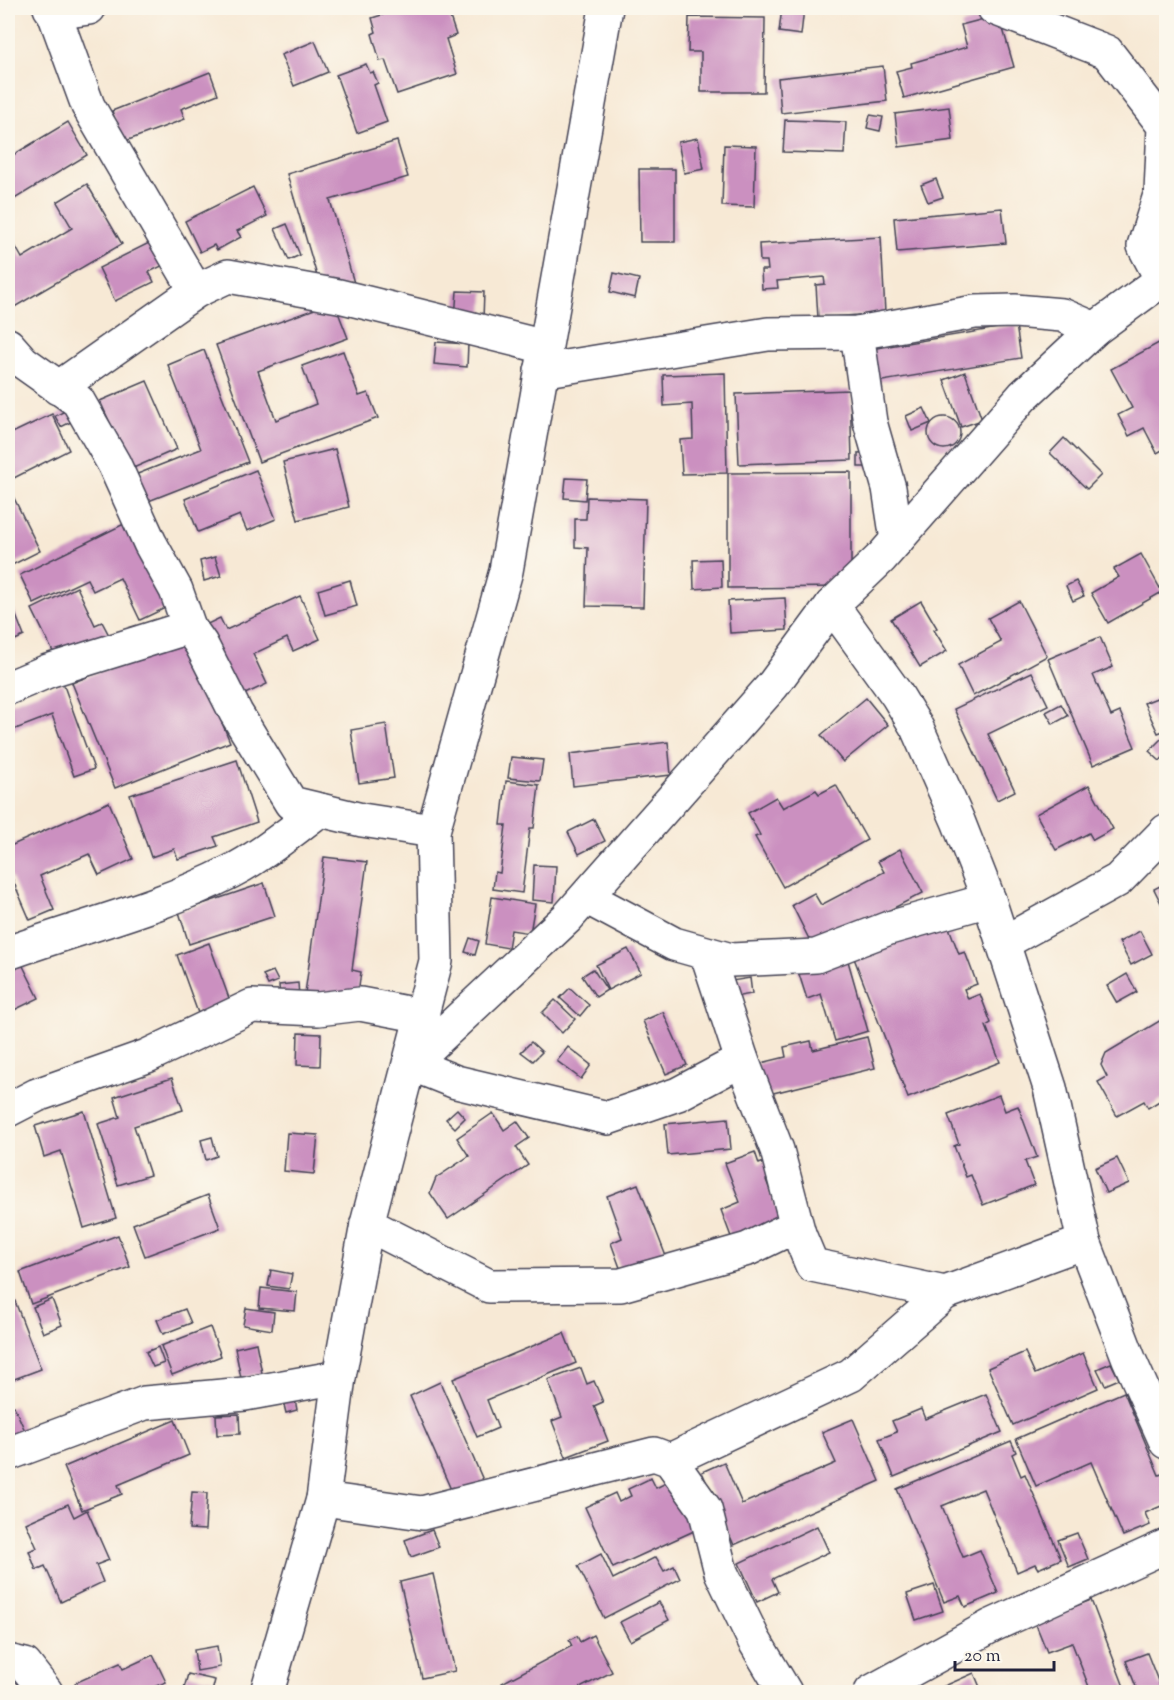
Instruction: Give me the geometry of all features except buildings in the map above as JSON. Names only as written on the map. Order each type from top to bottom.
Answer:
[{"type":"street","points":[[89,8],[52,10],[88,106],[196,291]]},
{"type":"street","points":[[267,1692],[323,1499],[339,1377],[367,1224],[411,1064],[436,961],[433,831],[506,571],[606,8]]},
{"type":"street","points":[[411,1064],[525,960],[586,897],[773,685],[832,605],[897,540],[1023,396],[1095,329],[1164,278],[1144,246],[1161,192],[1164,126],[1107,52],[994,8]]},
{"type":"street","points":[[58,388],[196,291],[228,276],[339,296],[543,359],[768,334],[857,333],[975,312],[1015,311],[1062,315],[1095,329]]},
{"type":"street","points":[[857,333],[870,422],[888,488],[897,540]]},
{"type":"street","points":[[8,345],[23,362],[78,401],[114,464],[150,543],[176,590],[189,627],[201,644],[236,713],[291,803],[362,820],[433,831]]},
{"type":"street","points":[[832,605],[897,695],[917,728],[954,810],[989,900],[1050,1088],[1084,1242],[1129,1359],[1167,1442]]},
{"type":"street","points":[[8,688],[48,671],[189,627]]},
{"type":"street","points":[[8,953],[121,914],[158,905],[232,871],[320,810]]},
{"type":"street","points":[[1003,943],[1118,880],[1167,831]]},
{"type":"street","points":[[586,897],[674,944],[731,960],[816,956],[889,928],[989,900]]},
{"type":"street","points":[[707,954],[742,1060],[777,1150],[799,1233],[812,1264],[945,1293]]},
{"type":"street","points":[[8,1110],[37,1095],[147,1056],[252,1006],[318,1009],[360,1004],[423,1016]]},
{"type":"street","points":[[411,1064],[456,1082],[608,1118],[678,1094],[742,1060]]},
{"type":"street","points":[[367,1224],[489,1286],[621,1285],[748,1249],[783,1232],[799,1233]]},
{"type":"street","points":[[670,1460],[851,1375],[945,1293],[1084,1242]]},
{"type":"street","points":[[8,1454],[145,1402],[245,1394],[339,1377]]},
{"type":"street","points":[[323,1499],[422,1513],[654,1454],[670,1460],[705,1509],[721,1572],[754,1640],[785,1692]]},
{"type":"street","points":[[871,1692],[991,1626],[1167,1546]]},
{"type":"street","points":[[8,1661],[25,1665],[46,1692]]}]
